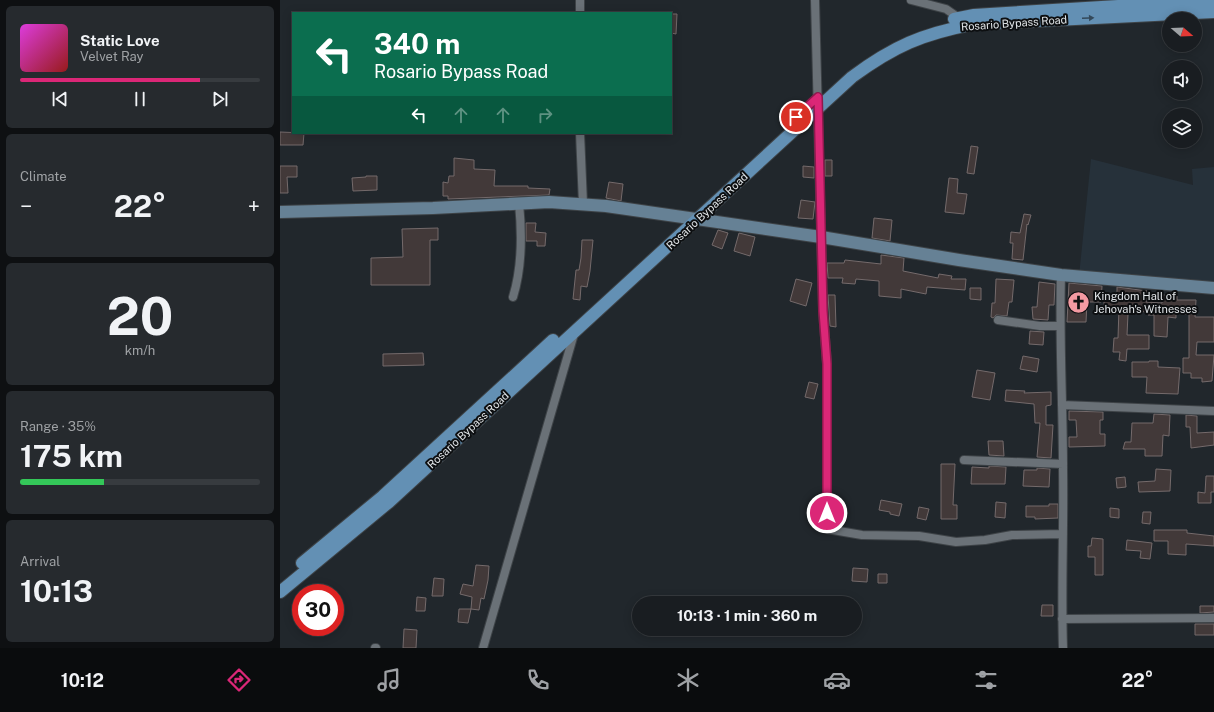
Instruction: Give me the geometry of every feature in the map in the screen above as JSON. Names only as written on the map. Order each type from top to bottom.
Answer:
[{"type":"main road","name":"Rosario Bypass Road","points":[[280,582],[383,496],[693,218],[866,57],[888,44],[916,31],[974,15],[1214,0]]},
{"type":"main road","name":"Rosario Bypass Road","points":[[818,102],[887,53],[922,37],[947,29],[974,24],[1214,12]]},
{"type":"main road","name":"Rosario Bypass Road","points":[[280,592],[390,502],[574,333],[693,218]]},
{"type":"street","points":[[580,0],[580,12]]},
{"type":"street","points":[[815,0],[821,237],[827,364],[827,528],[843,533],[862,535],[919,536],[956,542],[985,540],[1012,535],[1062,534]]},
{"type":"street","points":[[911,0],[946,9],[959,18]]},
{"type":"street","points":[[580,134],[583,204]]},
{"type":"street","points":[[280,212],[549,202],[583,204],[693,218],[821,237],[1061,275],[1214,288]]},
{"type":"street","points":[[513,297],[518,282],[521,217],[520,203]]},
{"type":"street","points":[[1061,275],[1059,326],[1063,464],[1063,648]]},
{"type":"street","points":[[998,320],[1059,326]]},
{"type":"street","points":[[483,648],[574,333]]},
{"type":"street","points":[[1062,405],[1214,411]]},
{"type":"street","points":[[964,460],[1063,464]]},
{"type":"street","points":[[1062,620],[1214,618]]},
{"type":"shaded area","points":[[1091,159],[1193,185],[1192,169],[1214,167],[1214,285],[1079,276]]},
{"type":"building","points":[[672,14],[677,14],[676,34],[672,33]]},
{"type":"building","points":[[280,132],[304,134],[303,145],[280,145]]},
{"type":"building","points":[[971,146],[978,147],[974,174],[967,173]]},
{"type":"building","points":[[454,158],[474,160],[474,169],[495,170],[494,186],[528,186],[528,188],[550,189],[549,195],[448,199],[448,196],[443,196],[443,182],[448,183],[449,176],[454,176]]},
{"type":"building","points":[[825,160],[832,160],[832,176],[825,176]]},
{"type":"building","points":[[280,166],[297,166],[297,177],[287,177],[288,193],[280,193]]},
{"type":"building","points":[[803,166],[814,167],[814,178],[803,177]]},
{"type":"building","points":[[377,176],[377,190],[353,191],[352,178]]},
{"type":"building","points":[[949,178],[958,179],[957,193],[967,194],[964,214],[945,212]]},
{"type":"building","points":[[609,182],[623,184],[621,201],[606,198]]},
{"type":"building","points":[[801,200],[815,202],[813,219],[798,218]]},
{"type":"building","points":[[1024,214],[1031,215],[1028,225],[1027,224],[1023,260],[1012,259],[1013,243],[1010,243],[1011,232],[1020,233]]},
{"type":"building","points":[[874,218],[892,220],[890,241],[872,238]]},
{"type":"building","points":[[526,223],[536,223],[535,232],[546,233],[545,246],[537,246],[537,241],[526,241]]},
{"type":"building","points":[[438,228],[438,240],[430,240],[430,285],[371,285],[371,258],[403,257],[402,229]]},
{"type":"building","points":[[718,230],[728,233],[722,249],[712,245]]},
{"type":"building","points":[[739,233],[755,237],[750,256],[734,251]]},
{"type":"building","points":[[582,240],[593,240],[587,287],[581,286],[580,300],[573,299],[576,270],[579,270],[581,258]]},
{"type":"building","points":[[881,255],[904,258],[903,271],[938,278],[939,274],[952,276],[951,279],[966,279],[965,290],[927,287],[926,294],[901,289],[901,298],[879,296],[879,281],[856,279],[855,284],[842,283],[843,278],[828,278],[827,263],[844,263],[845,260],[881,264]]},
{"type":"building","points":[[796,279],[812,283],[806,306],[790,301]]},
{"type":"building","points":[[996,279],[1014,280],[1012,302],[1009,302],[1007,316],[996,315],[993,318],[991,317],[992,303],[995,303]]},
{"type":"building","points":[[1039,282],[1055,284],[1054,305],[1049,305],[1048,320],[1033,319],[1032,307],[1037,307]]},
{"type":"building","name":"Kingdom Hall of Jehovah's Witnesses","points":[[1069,283],[1102,286],[1101,302],[1087,302],[1086,322],[1067,322]]},
{"type":"building","points":[[1117,287],[1147,291],[1146,302],[1162,303],[1163,295],[1177,296],[1177,300],[1196,300],[1195,317],[1214,317],[1214,342],[1197,342],[1196,355],[1214,355],[1212,381],[1202,382],[1202,378],[1191,378],[1191,373],[1183,373],[1183,358],[1189,358],[1189,314],[1176,313],[1176,318],[1168,317],[1167,337],[1154,336],[1154,315],[1148,315],[1149,312],[1130,311],[1130,314],[1128,314],[1127,335],[1149,335],[1149,349],[1127,349],[1126,361],[1119,360],[1120,352],[1113,352],[1114,338],[1118,338],[1119,308],[1104,307],[1104,296],[1117,297]]},
{"type":"building","points":[[970,288],[981,288],[981,300],[970,299]]},
{"type":"building","points":[[828,295],[835,295],[836,327],[830,326]]},
{"type":"building","points":[[1030,331],[1044,332],[1043,345],[1029,344]]},
{"type":"building","points":[[423,353],[424,365],[383,366],[383,354]]},
{"type":"building","points":[[1023,356],[1039,359],[1037,372],[1020,369]]},
{"type":"building","points":[[1158,361],[1158,367],[1180,368],[1178,394],[1146,393],[1147,377],[1132,377],[1132,362]]},
{"type":"building","points":[[977,370],[995,373],[990,400],[972,397]]},
{"type":"building","points":[[809,382],[818,384],[814,399],[805,397]]},
{"type":"building","points":[[1006,390],[1025,391],[1024,393],[1051,392],[1051,405],[1046,406],[1046,425],[1053,425],[1051,458],[1037,457],[1040,423],[1035,423],[1034,404],[1005,401]]},
{"type":"building","points":[[1069,411],[1103,412],[1103,420],[1100,420],[1100,434],[1105,434],[1105,446],[1069,447],[1069,437],[1077,437],[1076,420],[1069,420]]},
{"type":"building","points":[[1154,414],[1170,415],[1169,436],[1163,435],[1162,456],[1145,456],[1145,449],[1123,449],[1125,442],[1131,442],[1132,423],[1153,423]]},
{"type":"building","points":[[1186,415],[1197,416],[1197,433],[1214,432],[1214,445],[1191,448],[1190,427],[1186,427]]},
{"type":"building","points":[[988,441],[1003,441],[1004,456],[989,455]]},
{"type":"building","points":[[941,464],[955,464],[953,505],[957,505],[957,519],[941,519]]},
{"type":"building","points":[[989,466],[1006,467],[1005,484],[971,484],[972,467],[989,468]]},
{"type":"building","points":[[1037,468],[1050,469],[1049,487],[1023,486],[1024,470],[1037,470]]},
{"type":"building","points":[[1156,469],[1171,470],[1170,491],[1139,492],[1138,482],[1155,481]]},
{"type":"building","points":[[1206,476],[1214,476],[1214,492],[1211,492],[1211,503],[1198,503],[1198,492],[1205,493]]},
{"type":"building","points":[[1125,477],[1126,487],[1117,488],[1116,478]]},
{"type":"building","points":[[881,500],[902,504],[899,516],[890,514],[890,512],[879,510]]},
{"type":"building","points":[[996,502],[1006,503],[1005,518],[995,517]]},
{"type":"building","points":[[1049,504],[1058,504],[1058,518],[1035,519],[1035,517],[1026,517],[1026,506],[1049,506]]},
{"type":"building","points":[[919,507],[929,509],[926,520],[917,518]]},
{"type":"building","points":[[1110,508],[1119,509],[1119,518],[1110,517]]},
{"type":"building","points":[[1143,512],[1151,512],[1150,524],[1142,523]]},
{"type":"building","points":[[1154,530],[1187,530],[1187,533],[1214,536],[1214,546],[1186,544],[1186,555],[1168,554],[1168,541],[1154,541]]},
{"type":"building","points":[[1092,538],[1103,539],[1103,575],[1095,575],[1095,557],[1088,557],[1088,546],[1091,546]]},
{"type":"building","points":[[1127,540],[1152,543],[1150,559],[1140,558],[1141,551],[1126,550]]},
{"type":"building","points":[[476,565],[489,566],[484,599],[481,598],[479,610],[471,609],[472,597],[460,594],[463,584],[473,586]]},
{"type":"building","points":[[853,568],[868,569],[867,582],[852,581]]},
{"type":"building","points":[[878,574],[887,574],[887,583],[878,583]]},
{"type":"building","points":[[434,578],[444,579],[443,596],[432,596]]},
{"type":"building","points":[[417,597],[426,598],[425,611],[416,611]]},
{"type":"building","points":[[1042,605],[1053,605],[1053,616],[1041,616]]},
{"type":"building","points":[[1200,606],[1214,606],[1214,612],[1200,613]]},
{"type":"building","points":[[459,609],[471,609],[468,623],[458,622]]},
{"type":"building","points":[[1195,624],[1214,624],[1214,635],[1195,635]]},
{"type":"building","points":[[404,629],[417,630],[416,648],[403,648]]},
{"type":"place","name":"Kingdom Hall of Jehovah's Witnesses","points":[[1078,302]]},
{"type":"route","points":[[796,117],[818,97],[823,311],[828,392],[827,513]]}]
